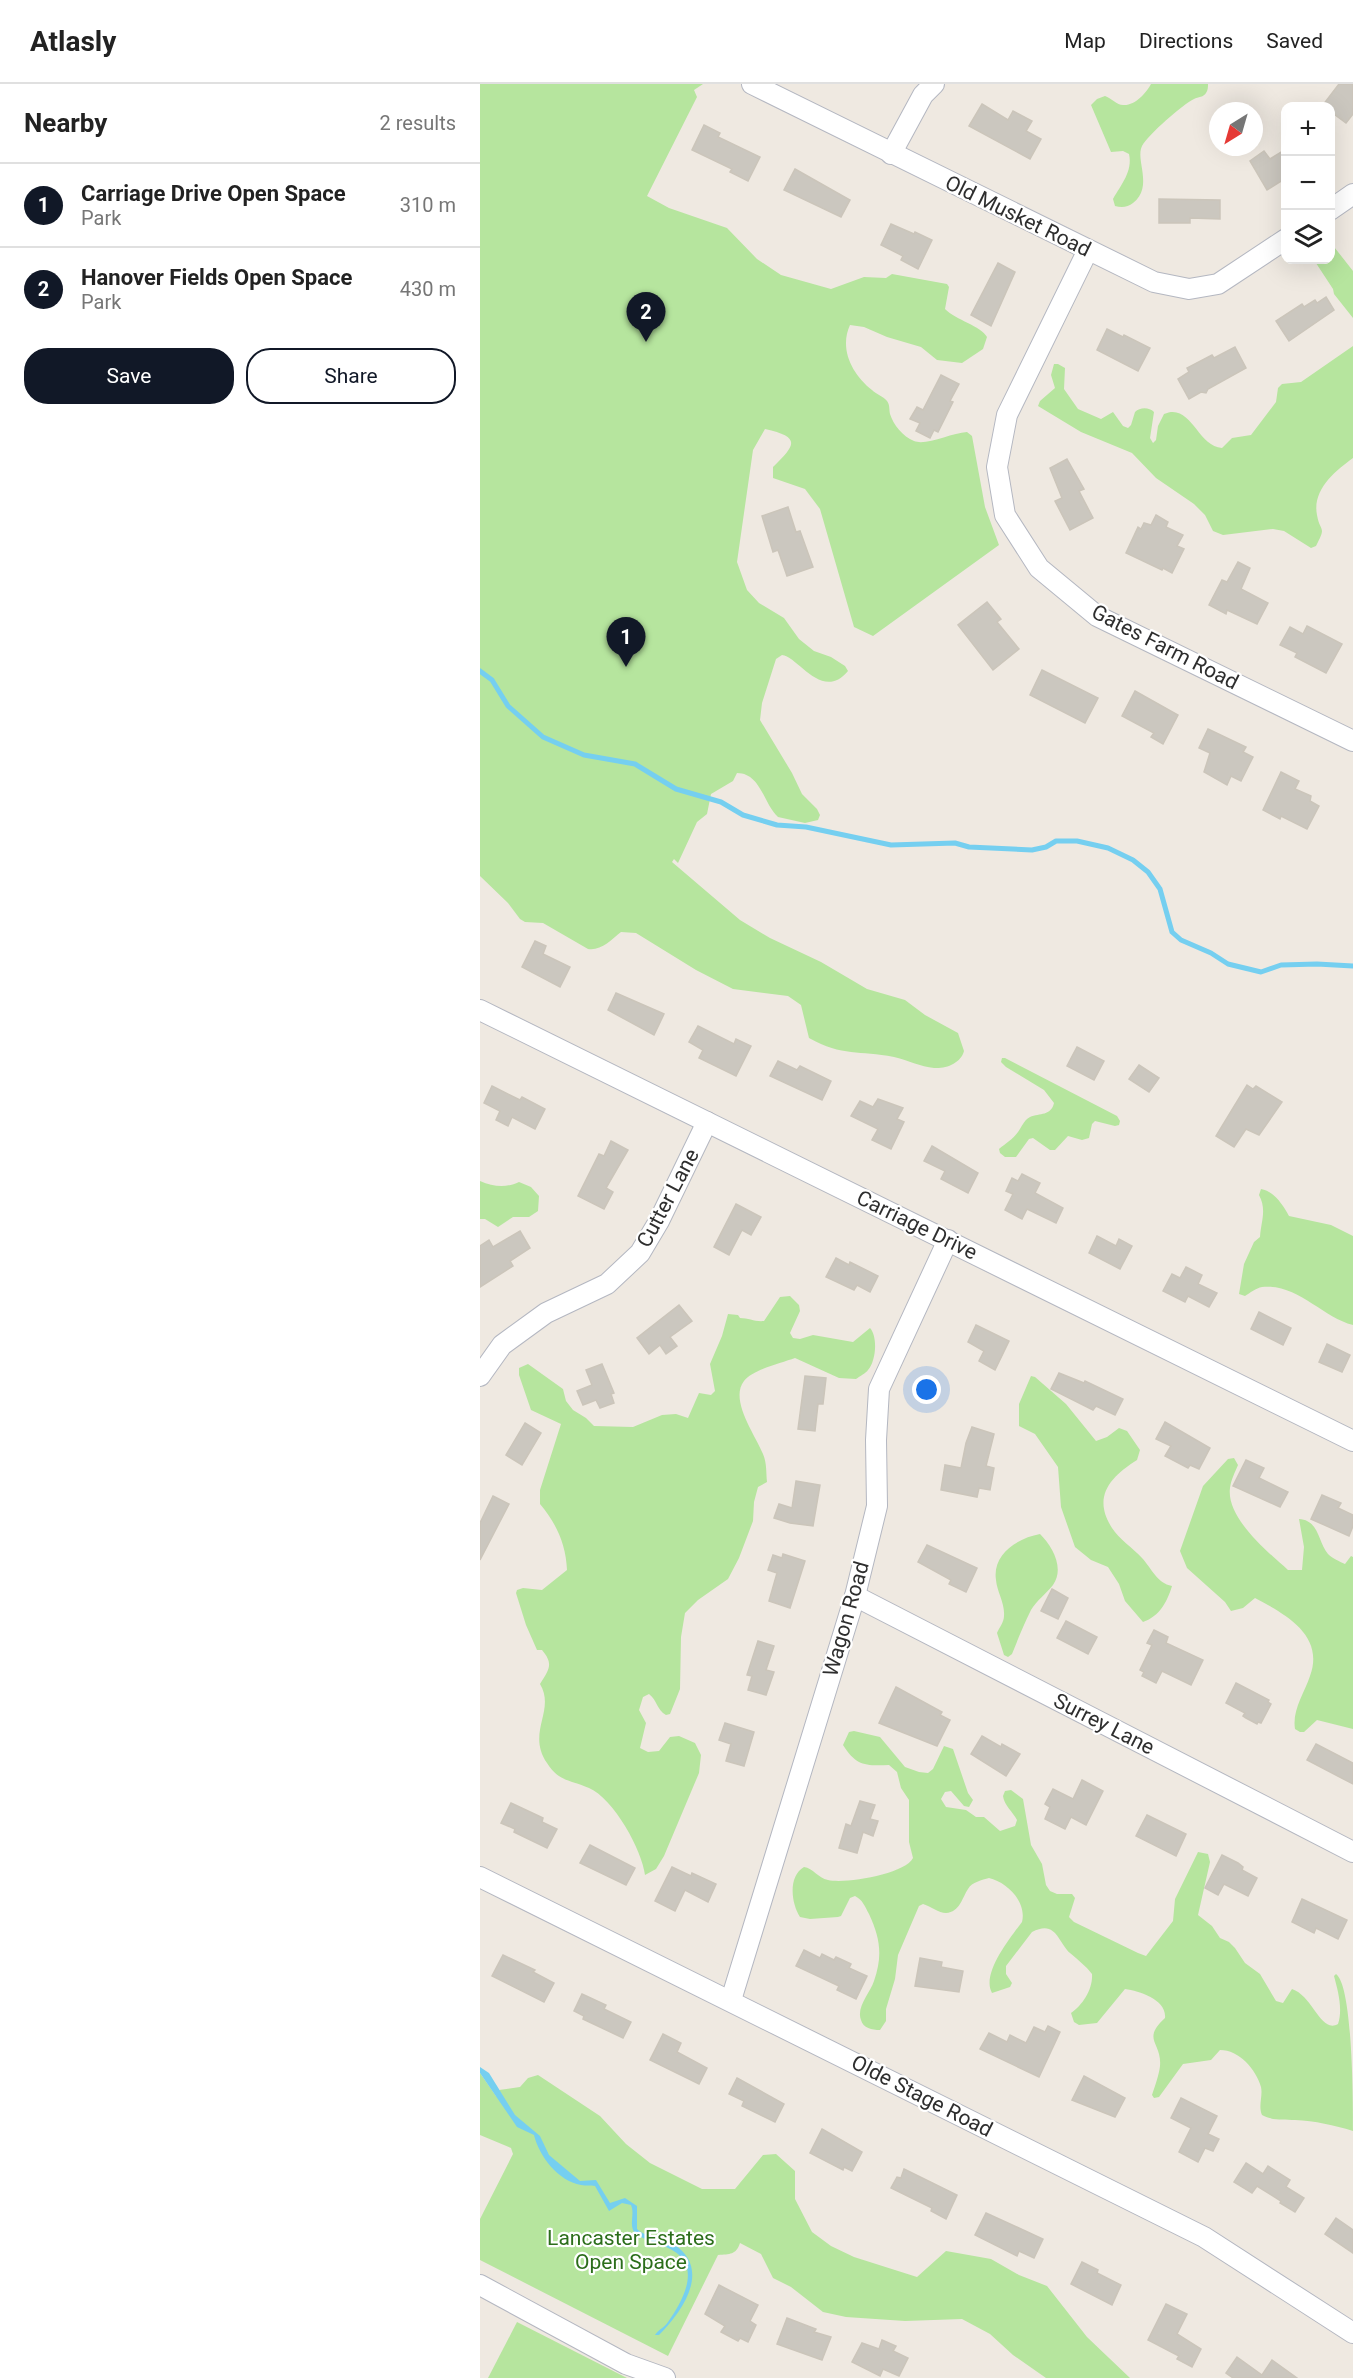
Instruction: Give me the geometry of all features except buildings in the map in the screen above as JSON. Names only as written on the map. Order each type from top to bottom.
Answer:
[{"type":"street","name":"Old Musket Road","points":[[752,84],[1154,282],[1189,289],[1218,284],[1281,242]]},
{"type":"street","points":[[891,154],[923,95],[934,84]]},
{"type":"street","points":[[1335,207],[1353,194]]},
{"type":"street","name":"Gates Farm Road","points":[[1088,250],[1008,415],[997,468],[1005,515],[1039,568],[1097,616],[1353,741]]},
{"type":"street","name":"Carriage Drive","points":[[480,1010],[1353,1441]]},
{"type":"street","name":"Cutter Lane","points":[[480,1376],[502,1346],[546,1313],[607,1284],[640,1253],[659,1221],[707,1122]]},
{"type":"street","name":"Wagon Road","points":[[731,2000],[855,1596],[877,1506],[876,1440],[879,1389],[948,1240]]},
{"type":"street","name":"Surrey Lane","points":[[855,1596],[1353,1852]]},
{"type":"street","name":"Olde Stage Road","points":[[480,1877],[1204,2237],[1353,2333]]},
{"type":"street","points":[[480,2285],[626,2364],[665,2378]]},
{"type":"green space","points":[[480,84],[703,84],[694,90],[697,97],[647,196],[669,208],[727,228],[757,259],[781,275],[831,289],[864,277],[886,278],[892,274],[947,284],[949,287],[945,309],[987,337],[983,349],[962,363],[937,360],[921,347],[887,337],[864,327],[850,325],[846,343],[853,369],[865,384],[887,401],[891,418],[902,433],[919,442],[967,432],[972,436],[985,507],[999,545],[873,636],[854,627],[820,509],[805,489],[773,478],[773,467],[790,447],[789,438],[765,429],[753,450],[737,562],[747,590],[759,603],[784,618],[799,639],[814,651],[831,657],[845,666],[848,671],[838,679],[829,682],[820,680],[782,655],[776,659],[762,703],[760,720],[802,794],[820,815],[818,820],[805,823],[778,817],[752,778],[737,773],[733,781],[711,794],[707,814],[697,822],[678,863],[674,859],[672,862],[740,920],[770,938],[821,962],[867,989],[905,1000],[925,1015],[958,1033],[964,1051],[960,1059],[952,1064],[939,1068],[929,1067],[894,1057],[842,1051],[821,1044],[809,1038],[801,1005],[788,996],[733,989],[696,970],[636,933],[621,932],[602,947],[588,949],[543,923],[525,922],[520,919],[508,903],[480,876]]},
{"type":"green space","points":[[1151,84],[1208,84],[1208,86],[1205,94],[1182,107],[1142,146],[1140,152],[1143,182],[1139,197],[1129,205],[1115,206],[1113,199],[1128,172],[1129,154],[1123,151],[1111,152],[1091,105],[1097,99],[1105,96],[1121,105],[1127,105],[1143,95]]},
{"type":"green space","points":[[1335,248],[1353,271],[1353,318],[1334,294],[1317,264],[1335,264]]},
{"type":"green space","points":[[1353,346],[1353,458],[1332,475],[1321,489],[1316,506],[1322,532],[1316,546],[1311,548],[1284,531],[1273,529],[1223,535],[1213,531],[1205,515],[1194,504],[1156,478],[1132,453],[1081,432],[1038,406],[1040,401],[1055,388],[1051,375],[1054,364],[1058,364],[1065,368],[1064,389],[1078,409],[1101,419],[1113,412],[1123,426],[1128,428],[1137,410],[1150,409],[1154,412],[1150,438],[1153,443],[1164,414],[1173,412],[1181,414],[1206,440],[1222,448],[1232,438],[1251,435],[1276,402],[1278,388],[1282,384],[1301,382]]},
{"type":"green space","points":[[1002,1058],[1117,1116],[1120,1121],[1119,1125],[1095,1121],[1092,1124],[1089,1138],[1082,1140],[1068,1136],[1055,1150],[1050,1150],[1033,1138],[1029,1139],[1016,1157],[1005,1157],[999,1149],[1014,1137],[1024,1122],[1030,1117],[1048,1112],[1054,1103],[1044,1090],[1006,1067],[1001,1062]]},
{"type":"green space","points":[[480,1181],[500,1186],[519,1182],[531,1187],[539,1196],[538,1211],[529,1217],[513,1217],[498,1227],[485,1219],[480,1219]]},
{"type":"green space","points":[[1261,1189],[1274,1196],[1289,1216],[1331,1225],[1353,1236],[1353,1325],[1287,1290],[1262,1287],[1245,1296],[1239,1294],[1244,1264],[1254,1242],[1260,1237],[1263,1211],[1259,1195]]},
{"type":"green space","points":[[790,1296],[799,1305],[800,1311],[790,1333],[793,1338],[800,1339],[813,1335],[853,1342],[870,1328],[875,1343],[873,1361],[867,1371],[856,1379],[839,1378],[795,1358],[753,1373],[744,1381],[740,1389],[745,1418],[764,1457],[767,1482],[758,1487],[753,1521],[728,1579],[698,1600],[685,1613],[681,1637],[680,1689],[670,1714],[663,1713],[649,1694],[643,1697],[639,1710],[646,1723],[640,1748],[648,1752],[659,1751],[670,1737],[679,1736],[695,1743],[701,1755],[699,1773],[664,1856],[656,1869],[645,1875],[633,1839],[608,1803],[589,1788],[556,1774],[541,1752],[539,1741],[545,1703],[540,1684],[548,1671],[549,1663],[542,1650],[537,1650],[516,1593],[517,1590],[523,1588],[542,1590],[567,1570],[565,1551],[559,1534],[540,1504],[540,1490],[561,1424],[531,1410],[519,1375],[519,1368],[528,1364],[563,1389],[566,1401],[573,1410],[594,1426],[633,1427],[662,1415],[676,1414],[688,1418],[699,1393],[711,1395],[715,1391],[710,1364],[722,1336],[728,1314],[764,1321],[780,1297]]},
{"type":"green space","points":[[1031,1376],[1066,1404],[1096,1441],[1107,1437],[1119,1428],[1127,1431],[1140,1450],[1137,1460],[1112,1481],[1104,1497],[1104,1507],[1106,1517],[1115,1532],[1142,1558],[1162,1582],[1172,1586],[1162,1608],[1143,1622],[1125,1601],[1119,1584],[1108,1567],[1091,1560],[1075,1547],[1061,1507],[1058,1467],[1035,1434],[1019,1426],[1019,1404]]},
{"type":"green space","points":[[1234,1458],[1238,1465],[1230,1488],[1235,1511],[1250,1534],[1288,1570],[1302,1570],[1304,1547],[1299,1519],[1311,1523],[1328,1554],[1332,1557],[1345,1564],[1351,1556],[1353,1557],[1353,1729],[1317,1720],[1304,1732],[1295,1729],[1295,1715],[1313,1662],[1312,1649],[1307,1638],[1290,1619],[1255,1598],[1243,1608],[1231,1611],[1225,1602],[1187,1568],[1180,1551],[1203,1486],[1228,1459]]},
{"type":"green space","points":[[1040,1534],[1053,1551],[1058,1572],[1053,1585],[1031,1610],[1012,1654],[1008,1657],[1004,1655],[997,1633],[1004,1611],[997,1584],[998,1562],[1015,1543]]},
{"type":"green space","points":[[849,1732],[880,1737],[905,1767],[919,1772],[928,1773],[933,1769],[944,1746],[953,1749],[968,1793],[973,1800],[969,1807],[964,1806],[951,1791],[945,1792],[941,1799],[946,1807],[966,1810],[976,1817],[984,1817],[1000,1831],[1015,1826],[1017,1820],[1004,1799],[1005,1791],[1011,1790],[1023,1799],[1031,1845],[1042,1864],[1046,1885],[1050,1891],[1057,1894],[1072,1894],[1075,1898],[1069,1917],[1074,1922],[1146,1956],[1173,1921],[1175,1899],[1198,1852],[1208,1854],[1210,1862],[1198,1915],[1212,1926],[1220,1938],[1235,1948],[1245,1963],[1260,1974],[1276,2001],[1283,2003],[1292,1989],[1306,1999],[1322,2019],[1332,2026],[1338,2024],[1340,2012],[1334,1976],[1336,1974],[1342,1983],[1351,2047],[1353,2131],[1317,2122],[1274,2119],[1262,2115],[1259,2080],[1246,2062],[1227,2051],[1220,2050],[1211,2060],[1183,2064],[1159,2097],[1154,2098],[1152,2095],[1158,2077],[1160,2058],[1153,2037],[1154,2031],[1165,2018],[1162,2006],[1145,1994],[1125,1989],[1097,2023],[1079,2025],[1074,2022],[1071,2013],[1086,1996],[1091,1985],[1092,1974],[1070,1953],[1056,1934],[1046,1928],[1032,1932],[1006,1966],[1006,1974],[1012,1983],[1010,1987],[992,1993],[990,1976],[993,1966],[1004,1946],[1022,1922],[1023,1915],[1019,1900],[1009,1888],[989,1878],[972,1885],[958,1907],[951,1912],[940,1912],[923,1904],[919,1906],[898,1955],[895,1979],[886,2009],[886,2021],[880,2030],[866,2027],[862,2023],[860,2010],[877,1972],[879,1947],[876,1931],[865,1906],[855,1896],[850,1898],[841,1916],[810,1919],[800,1917],[793,1897],[795,1877],[804,1867],[828,1880],[861,1879],[899,1869],[913,1858],[909,1842],[909,1800],[901,1788],[897,1772],[889,1765],[868,1765],[852,1757],[843,1745]]},
{"type":"green space","name":"Lancaster Estates Open Space","points":[[480,2073],[496,2096],[504,2099],[499,2090],[520,2087],[528,2078],[538,2075],[600,2116],[626,2144],[650,2163],[702,2189],[735,2189],[763,2155],[776,2154],[795,2171],[795,2199],[812,2232],[831,2246],[854,2257],[917,2277],[946,2251],[991,2259],[1019,2275],[1047,2286],[1087,2337],[1130,2378],[1046,2378],[1013,2355],[990,2334],[962,2319],[905,2321],[846,2317],[823,2312],[791,2287],[773,2278],[761,2254],[740,2243],[734,2252],[718,2255],[668,2356],[480,2260],[480,2219],[513,2154],[511,2148],[480,2135]]},
{"type":"green space","points":[[517,2322],[627,2378],[488,2378]]},
{"type":"water","points":[[480,2067],[489,2073],[515,2115],[540,2136],[549,2155],[580,2181],[596,2180],[610,2203],[625,2198],[637,2206],[637,2229],[672,2243],[684,2253],[691,2265],[690,2289],[677,2314],[659,2335],[655,2335],[674,2314],[687,2284],[686,2265],[681,2257],[672,2250],[642,2238],[634,2232],[631,2205],[622,2203],[609,2211],[595,2186],[573,2183],[557,2173],[540,2151],[534,2135],[517,2127],[480,2073]]},
{"type":"waterway","points":[[480,671],[492,680],[508,706],[543,737],[584,755],[635,764],[676,789],[721,802],[743,815],[777,825],[806,827],[891,845],[955,843],[969,847],[1032,850],[1046,847],[1056,841],[1077,841],[1108,848],[1133,860],[1148,872],[1160,889],[1172,932],[1181,940],[1211,953],[1228,964],[1261,972],[1281,965],[1353,966]]},
{"type":"place","name":"Hanover Fields Open Space","points":[[646,342]]},
{"type":"place","name":"Carriage Drive Open Space","points":[[626,667]]}]
